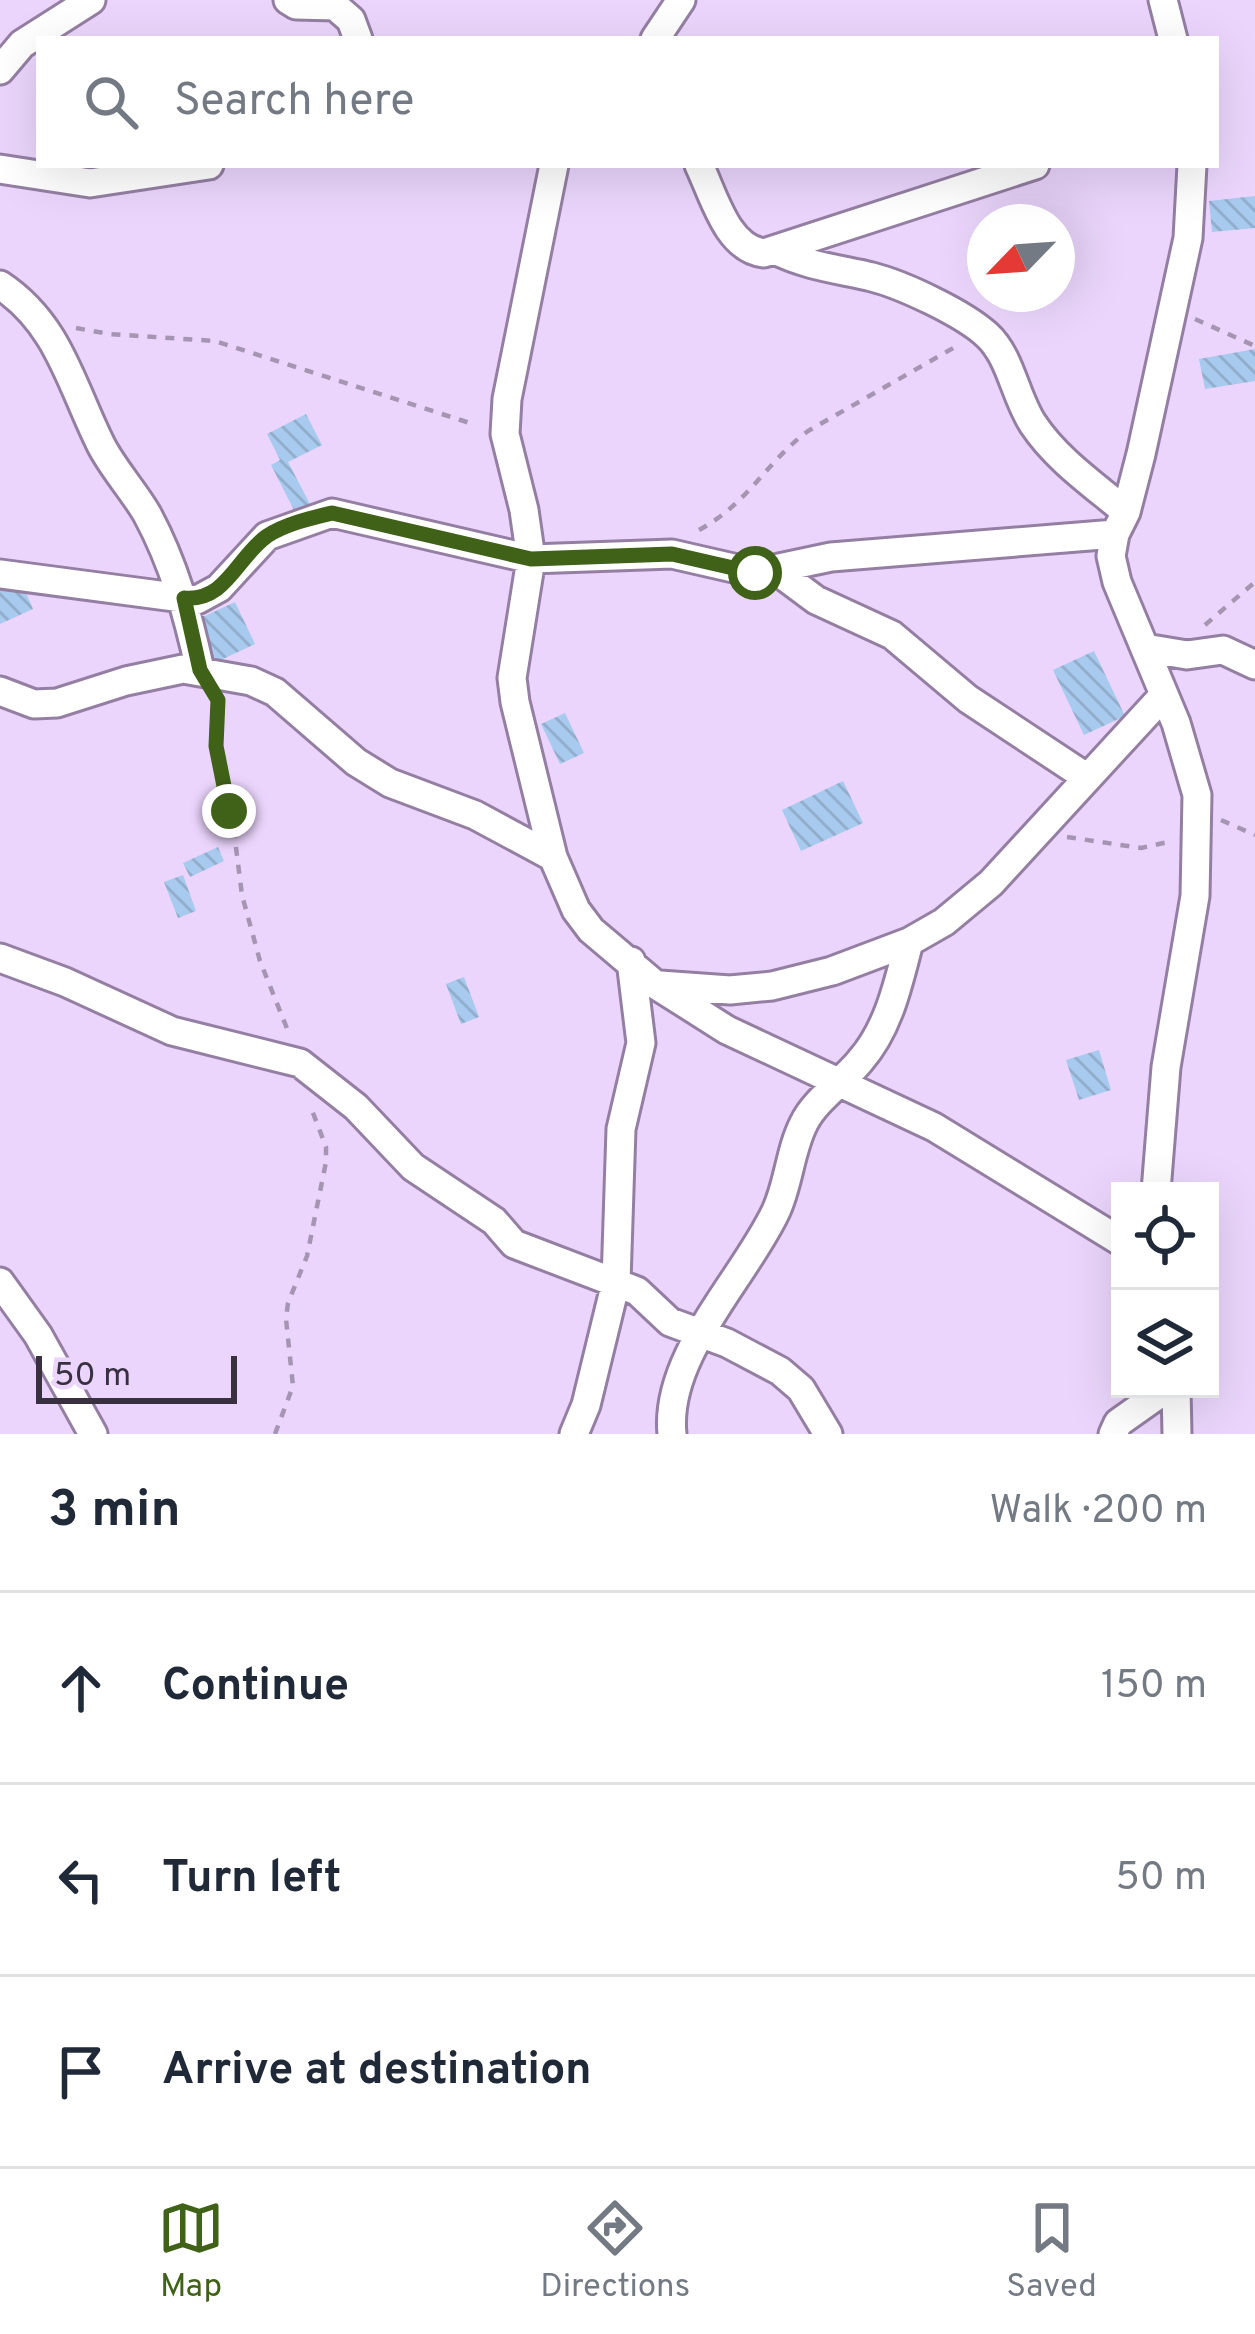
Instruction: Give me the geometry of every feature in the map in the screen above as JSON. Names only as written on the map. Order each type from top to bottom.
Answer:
[{"type":"street","points":[[288,0],[296,5],[335,6],[351,20],[357,36]]},
{"type":"street","points":[[657,36],[681,0]]},
{"type":"street","points":[[1163,0],[1172,36]]},
{"type":"street","points":[[0,70],[22,44],[82,3]]},
{"type":"street","points":[[0,169],[90,183],[189,168]]},
{"type":"street","points":[[553,168],[509,385],[505,434],[531,559],[512,678],[553,857],[576,910],[591,930],[656,985],[727,1030],[934,1127],[1111,1235]]},
{"type":"street","points":[[700,168],[734,237],[748,251],[775,250],[1026,168]]},
{"type":"street","points":[[1157,1182],[1166,1067],[1195,896],[1194,779],[1111,556],[1187,238],[1192,168]]},
{"type":"street","points":[[775,250],[824,270],[886,283],[956,314],[982,332],[999,350],[1025,411],[1044,439],[1120,523]]},
{"type":"street","points":[[0,285],[34,311],[61,351],[102,446],[145,511],[184,598],[200,670]]},
{"type":"street","points":[[0,574],[197,600],[219,588],[267,536],[332,513],[531,559],[672,554],[755,573],[831,557],[1120,523]]},
{"type":"street","points":[[777,571],[816,600],[892,634],[968,699],[1086,777]]},
{"type":"street","points":[[1145,648],[1187,655],[1223,650],[1255,665]]},
{"type":"street","points":[[0,692],[34,704],[57,703],[168,670],[200,670],[251,681],[275,692],[356,762],[390,783],[475,815],[553,857]]},
{"type":"street","points":[[656,985],[730,991],[772,986],[832,971],[909,942],[967,906],[1163,696]]},
{"type":"street","points":[[672,1434],[674,1387],[772,1220],[785,1192],[804,1121],[879,1038],[909,942]]},
{"type":"street","points":[[0,958],[172,1031],[300,1064],[368,1118],[423,1175],[494,1221],[514,1244],[637,1291],[670,1322],[727,1343],[792,1379],[828,1434]]},
{"type":"street","points":[[574,1434],[586,1405],[616,1282],[621,1129],[641,1043],[631,961]]},
{"type":"street","points":[[0,1282],[38,1335],[93,1434]]},
{"type":"street","points":[[1113,1434],[1118,1423],[1153,1398]]},
{"type":"street","points":[[1176,1398],[1177,1434]]},
{"type":"path","points":[[34,311],[90,332],[215,340],[505,434]]},
{"type":"path","points":[[1168,313],[1211,324],[1255,346]]},
{"type":"path","points":[[672,554],[749,494],[808,431],[982,332]]},
{"type":"path","points":[[1187,655],[1210,619],[1255,582]]},
{"type":"path","points":[[200,670],[218,700],[217,756],[242,895],[260,961],[326,1147],[307,1256],[286,1318],[293,1386],[274,1434]]},
{"type":"path","points":[[1038,831],[1141,848],[1196,830]]},
{"type":"building","points":[[1255,196],[1255,228],[1212,232],[1209,201]]},
{"type":"building","points":[[1255,349],[1255,381],[1205,389],[1199,359]]},
{"type":"building","points":[[306,414],[322,445],[288,462],[310,504],[295,512],[271,465],[280,460],[267,434]]},
{"type":"building","points":[[20,579],[33,609],[0,624],[0,589]]},
{"type":"building","points":[[235,602],[255,644],[210,665],[192,622]]},
{"type":"building","points":[[1094,651],[1125,716],[1084,735],[1053,670]]},
{"type":"building","points":[[565,713],[584,753],[560,764],[541,724]]},
{"type":"building","points":[[843,781],[863,823],[801,851],[782,810]]},
{"type":"building","points":[[218,847],[224,861],[190,877],[183,863]]},
{"type":"building","points":[[183,875],[196,911],[178,918],[164,882]]},
{"type":"building","points":[[464,977],[479,1017],[461,1024],[446,984]]},
{"type":"building","points":[[1099,1050],[1111,1090],[1079,1100],[1066,1060]]},
{"type":"route","points":[[229,811],[216,746],[218,700],[200,670],[184,598],[209,596],[267,536],[332,513],[531,559],[672,554],[755,573]]}]
